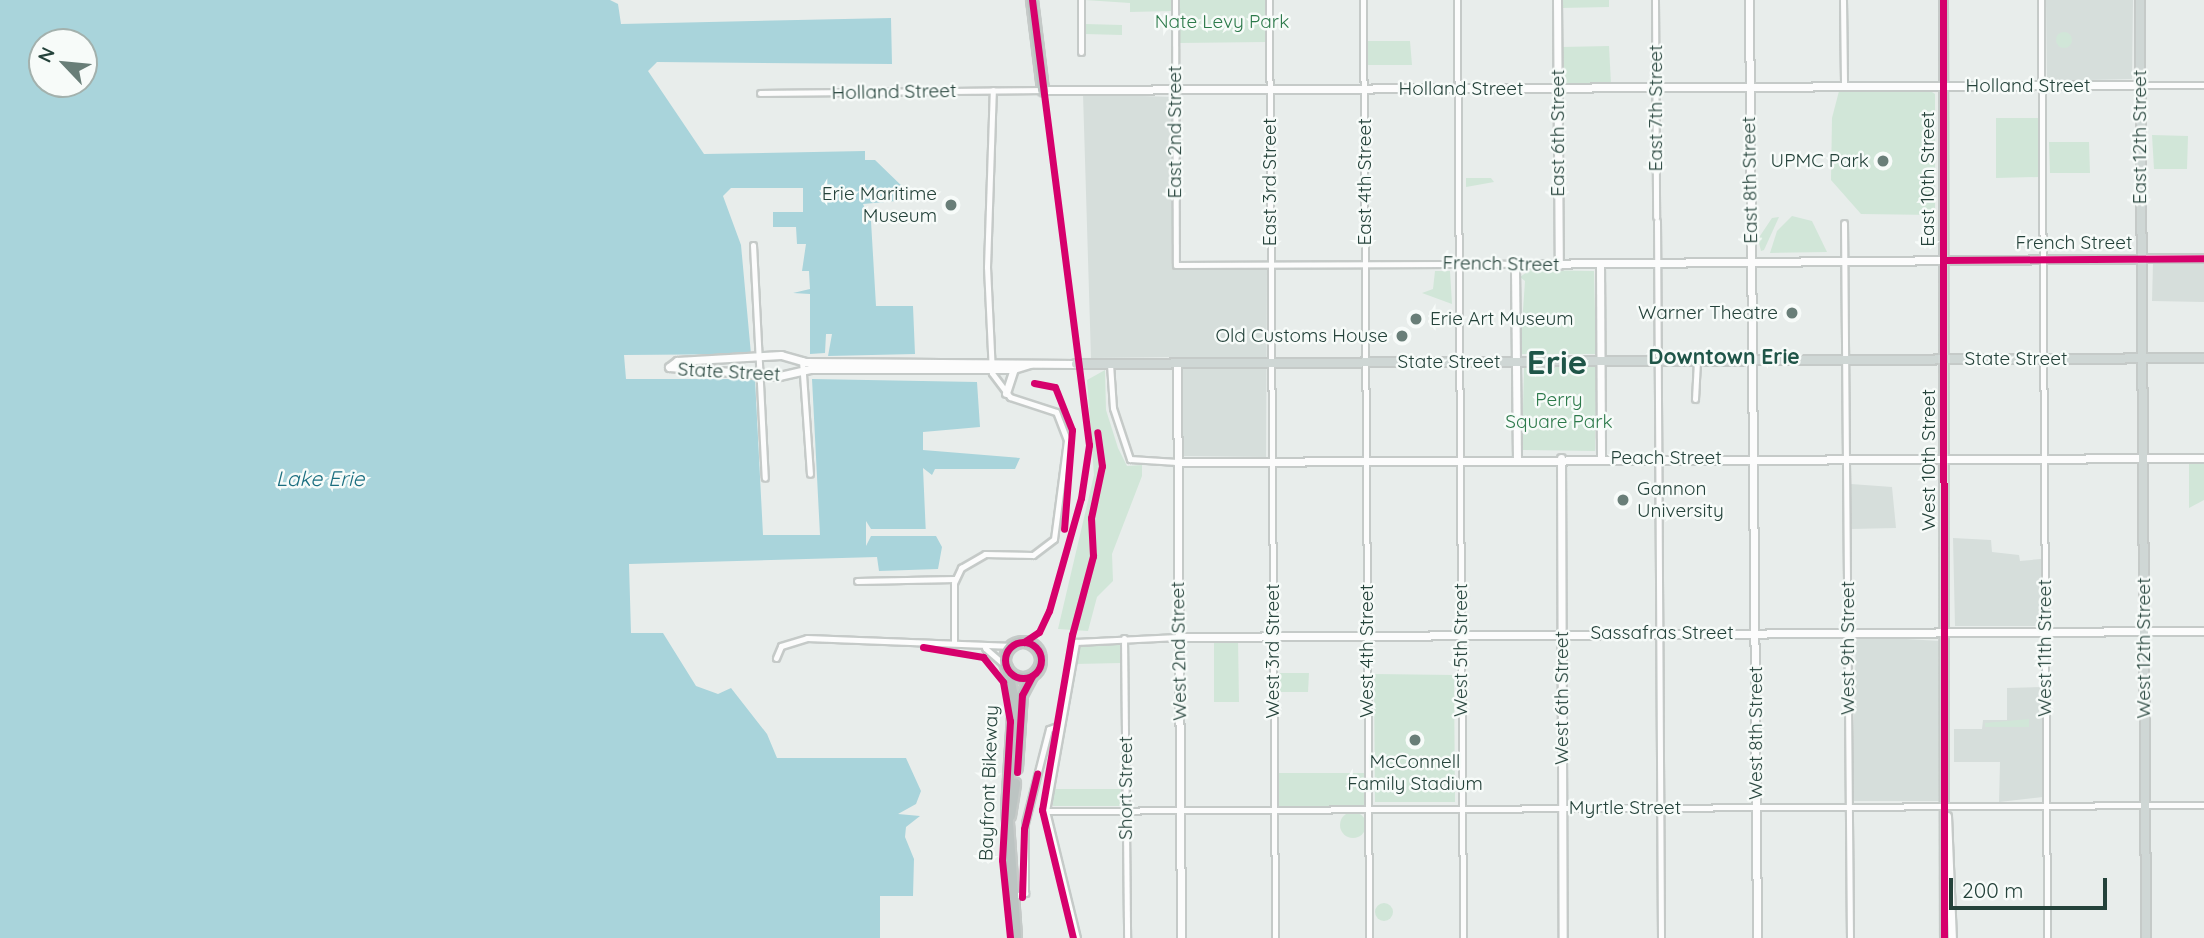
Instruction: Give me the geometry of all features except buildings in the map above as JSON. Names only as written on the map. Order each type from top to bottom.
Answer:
[{"type":"highway","points":[[1032,0],[1043,90]]},
{"type":"highway","points":[[1010,816],[1022,695],[1041,665],[1039,651],[1027,643],[1013,646],[1007,667],[1015,730],[1010,816],[1011,897],[1016,938]]},
{"type":"highway","points":[[1007,667],[1018,677],[1032,676]]},
{"type":"main road","name":"East 12th Street","points":[[2140,0],[2142,358]]},
{"type":"main road","name":"West 12th Street","points":[[2142,358],[2146,938]]},
{"type":"main road","name":"State Street","points":[[1076,364],[2204,358]]},
{"type":"street","points":[[1081,0],[1081,52]]},
{"type":"street","name":"East 2nd Street","points":[[1175,0],[1176,265]]},
{"type":"street","name":"East 3rd Street","points":[[1269,0],[1271,363]]},
{"type":"street","name":"East 4th Street","points":[[1363,0],[1365,363]]},
{"type":"street","name":"West 5th Street","points":[[1457,0],[1463,938]]},
{"type":"street","name":"East 6th Street","points":[[1557,0],[1559,265]]},
{"type":"street","name":"East 7th Street","points":[[1655,0],[1661,938]]},
{"type":"street","name":"East 8th Street","points":[[1749,0],[1753,360]]},
{"type":"street","points":[[1843,0],[1844,88]]},
{"type":"street","name":"East 10th Street","points":[[1943,0],[1945,359]]},
{"type":"street","name":"West 11th Street","points":[[2041,0],[2047,938]]},
{"type":"street","name":"Holland Street","points":[[760,93],[2204,85]]},
{"type":"street","points":[[954,642],[955,579],[966,563],[985,554],[1038,553],[1057,531],[1064,423],[1048,406],[1006,393],[992,364],[987,263],[993,242],[993,90]]},
{"type":"street","name":"West 9th Street","points":[[1844,223],[1850,938]]},
{"type":"street","points":[[753,245],[762,361],[765,478]]},
{"type":"street","name":"French Street","points":[[1176,265],[1559,265],[2204,258]]},
{"type":"street","points":[[1515,264],[1517,460]]},
{"type":"street","points":[[1600,264],[1601,458]]},
{"type":"street","name":"State Street","points":[[1030,364],[1014,369],[992,364],[675,373],[669,367],[677,361],[762,361],[781,355],[802,360],[1076,364]]},
{"type":"street","name":"West 10th Street","points":[[1945,359],[1947,816],[1948,892],[1952,938]]},
{"type":"street","points":[[802,360],[810,474]]},
{"type":"street","name":"West 8th Street","points":[[1753,360],[1757,938]]},
{"type":"street","points":[[1695,398],[1696,361]]},
{"type":"street","name":"West 3rd Street","points":[[1271,363],[1275,938]]},
{"type":"street","name":"West 4th Street","points":[[1365,363],[1369,938]]},
{"type":"street","name":"Peach Street","points":[[1110,364],[1113,408],[1129,457],[1177,462],[1561,458],[2204,458]]},
{"type":"street","name":"West 2nd Street","points":[[1177,364],[1181,938]]},
{"type":"street","points":[[1006,393],[1014,369]]},
{"type":"street","name":"West 6th Street","points":[[1561,458],[1563,938]]},
{"type":"street","points":[[857,581],[955,579]]},
{"type":"street","name":"Sassafras Street","points":[[1060,725],[1078,638],[2204,631]]},
{"type":"street","points":[[776,658],[781,646],[803,638],[954,642],[985,648],[1013,646]]},
{"type":"street","name":"Short Street","points":[[1124,638],[1126,938]]},
{"type":"street","points":[[985,648],[1007,667]]},
{"type":"street","points":[[1011,897],[1025,893],[1025,821],[1049,729],[1060,725],[1046,811],[1077,938]]},
{"type":"street","name":"Myrtle Street","points":[[1046,811],[2204,804]]},
{"type":"street","name":"West 10th Street","points":[[1944,938],[1948,892]]},
{"type":"shaded area","points":[[2046,0],[2133,0],[2132,79],[2047,81]]},
{"type":"shaded area","points":[[1083,94],[1172,97],[1173,268],[1267,270],[1266,457],[1181,456],[1180,357],[1091,358]]},
{"type":"shaded area","points":[[2204,262],[2204,302],[2152,301],[2153,264]]},
{"type":"shaded area","points":[[1851,484],[1892,487],[1896,528],[1851,529]]},
{"type":"shaded area","points":[[1953,538],[1991,540],[1992,552],[2019,555],[2020,561],[2041,559],[2041,626],[1955,626]]},
{"type":"shaded area","points":[[1856,636],[1940,641],[1939,801],[1852,801]]},
{"type":"shaded area","points":[[2043,687],[2043,797],[1999,802],[2000,762],[1954,762],[1954,729],[1982,729],[1983,720],[2007,720],[2007,688]]},
{"type":"green space","points":[[1085,0],[1172,0],[1172,11],[1130,12],[1130,3]]},
{"type":"green space","name":"Nate Levy Park","points":[[1179,0],[1266,0],[1266,42],[1179,43]]},
{"type":"green space","points":[[1561,0],[1609,0],[1609,7],[1561,8]]},
{"type":"green space","points":[[1085,24],[1122,25],[1122,35],[1085,34]]},
{"type":"green space","points":[[2061,32],[2067,32],[2072,40],[2070,46],[2061,48],[2056,43],[2056,37]]},
{"type":"green space","points":[[1367,41],[1410,41],[1412,65],[1367,65]]},
{"type":"green space","points":[[1609,46],[1611,84],[1564,83],[1562,47]]},
{"type":"green space","name":"UPMC Park","points":[[1929,90],[1935,94],[1935,215],[1861,214],[1831,180],[1832,118],[1839,91]]},
{"type":"green space","points":[[1996,118],[2039,118],[2038,177],[1996,178]]},
{"type":"green space","points":[[2152,135],[2188,136],[2187,169],[2154,169]]},
{"type":"green space","points":[[2049,142],[2089,142],[2090,173],[2050,173]]},
{"type":"green space","points":[[1466,178],[1491,178],[1494,182],[1466,187]]},
{"type":"green space","points":[[1792,216],[1812,221],[1827,252],[1770,253],[1777,231]]},
{"type":"green space","points":[[1779,217],[1764,250],[1761,251],[1758,239],[1772,218]]},
{"type":"green space","name":"Perry Square Park","points":[[1530,270],[1594,271],[1596,354],[1520,354],[1525,281],[1520,277]]},
{"type":"green space","points":[[1435,271],[1450,271],[1452,304],[1422,293],[1433,289]]},
{"type":"green space","name":"Perry Square Park","points":[[1524,367],[1596,367],[1595,451],[1522,450]]},
{"type":"green space","points":[[1105,370],[1106,410],[1118,448],[1127,466],[1142,465],[1142,476],[1112,554],[1113,581],[1097,597],[1088,631],[1058,629],[1094,475],[1087,380]]},
{"type":"green space","points":[[2204,463],[2204,500],[2189,508],[2189,464]]},
{"type":"green space","points":[[1238,639],[1239,702],[1214,702],[1214,640]]},
{"type":"green space","points":[[1122,642],[1121,663],[1075,664],[1079,644]]},
{"type":"green space","points":[[1276,673],[1309,673],[1308,692],[1276,692]]},
{"type":"green space","name":"McConnell Family Stadium","points":[[1374,674],[1454,675],[1455,802],[1375,802]]},
{"type":"green space","points":[[2029,719],[2029,727],[1985,727],[1985,723]]},
{"type":"green space","points":[[1277,773],[1364,773],[1365,806],[1276,808]]},
{"type":"green space","points":[[1052,789],[1123,789],[1123,806],[1053,806]]},
{"type":"green space","points":[[1353,812],[1362,816],[1366,825],[1362,834],[1353,838],[1344,834],[1340,825],[1344,816]]},
{"type":"green space","points":[[1384,903],[1390,906],[1393,912],[1390,918],[1384,921],[1378,918],[1375,912],[1378,906]]},
{"type":"water","name":"Lake Erie","points":[[0,0],[610,0],[618,4],[621,24],[891,18],[892,64],[657,62],[648,71],[704,154],[865,151],[865,160],[875,160],[906,190],[907,200],[863,204],[871,221],[876,306],[913,306],[915,354],[828,356],[832,334],[826,334],[825,353],[810,354],[810,294],[793,293],[810,289],[809,271],[802,271],[806,244],[797,244],[796,227],[773,227],[773,212],[803,212],[803,188],[731,188],[723,196],[741,245],[751,354],[624,355],[626,379],[755,379],[763,535],[820,535],[812,379],[977,382],[980,427],[923,432],[923,450],[1020,458],[1015,469],[935,469],[932,475],[923,468],[926,536],[936,536],[942,547],[938,569],[879,571],[877,557],[629,564],[631,633],[663,633],[696,686],[718,694],[731,688],[767,734],[777,758],[906,758],[921,791],[916,804],[898,814],[920,816],[906,827],[905,837],[914,859],[913,896],[880,896],[880,938],[0,938]]},
{"type":"pier","points":[[866,521],[871,529],[926,529],[926,536],[871,536],[866,546]]},
{"type":"cycle path","points":[[1024,642],[1039,632],[1049,611],[1081,498],[1089,445],[1032,0]]},
{"type":"cycle path","points":[[1943,0],[1944,938]]},
{"type":"cycle path","points":[[1944,260],[2204,258]]},
{"type":"cycle path","points":[[1034,383],[1055,387],[1072,430],[1064,529]]},
{"type":"cycle path","points":[[1073,938],[1042,810],[1072,635],[1093,556],[1091,518],[1102,466],[1097,432]]},
{"type":"cycle path","points":[[1023,642],[1036,647],[1041,660],[1036,673],[1023,678],[1010,673],[1005,660],[1010,647],[1023,642]]},
{"type":"cycle path","name":"Bayfront Bikeway","points":[[923,647],[983,657],[1003,682],[1010,721],[1002,860],[1010,938]]},
{"type":"cycle path","points":[[1017,772],[1022,695],[1032,676]]},
{"type":"cycle path","points":[[1022,897],[1024,829],[1037,774]]},
{"type":"place","name":"UPMC Park","points":[[1883,161]]},
{"type":"place","name":"Erie Maritime Museum","points":[[951,205]]},
{"type":"place","name":"Warner Theatre","points":[[1792,313]]},
{"type":"place","name":"Erie Art Museum","points":[[1416,319]]},
{"type":"place","name":"Old Customs House","points":[[1402,336]]},
{"type":"place","name":"Gannon University","points":[[1623,500]]},
{"type":"place","name":"McConnell Family Stadium","points":[[1415,740]]},
{"type":"district","name":"Downtown Erie","points":[[1724,356]]},
{"type":"district","name":"Erie","points":[[1557,362]]}]
